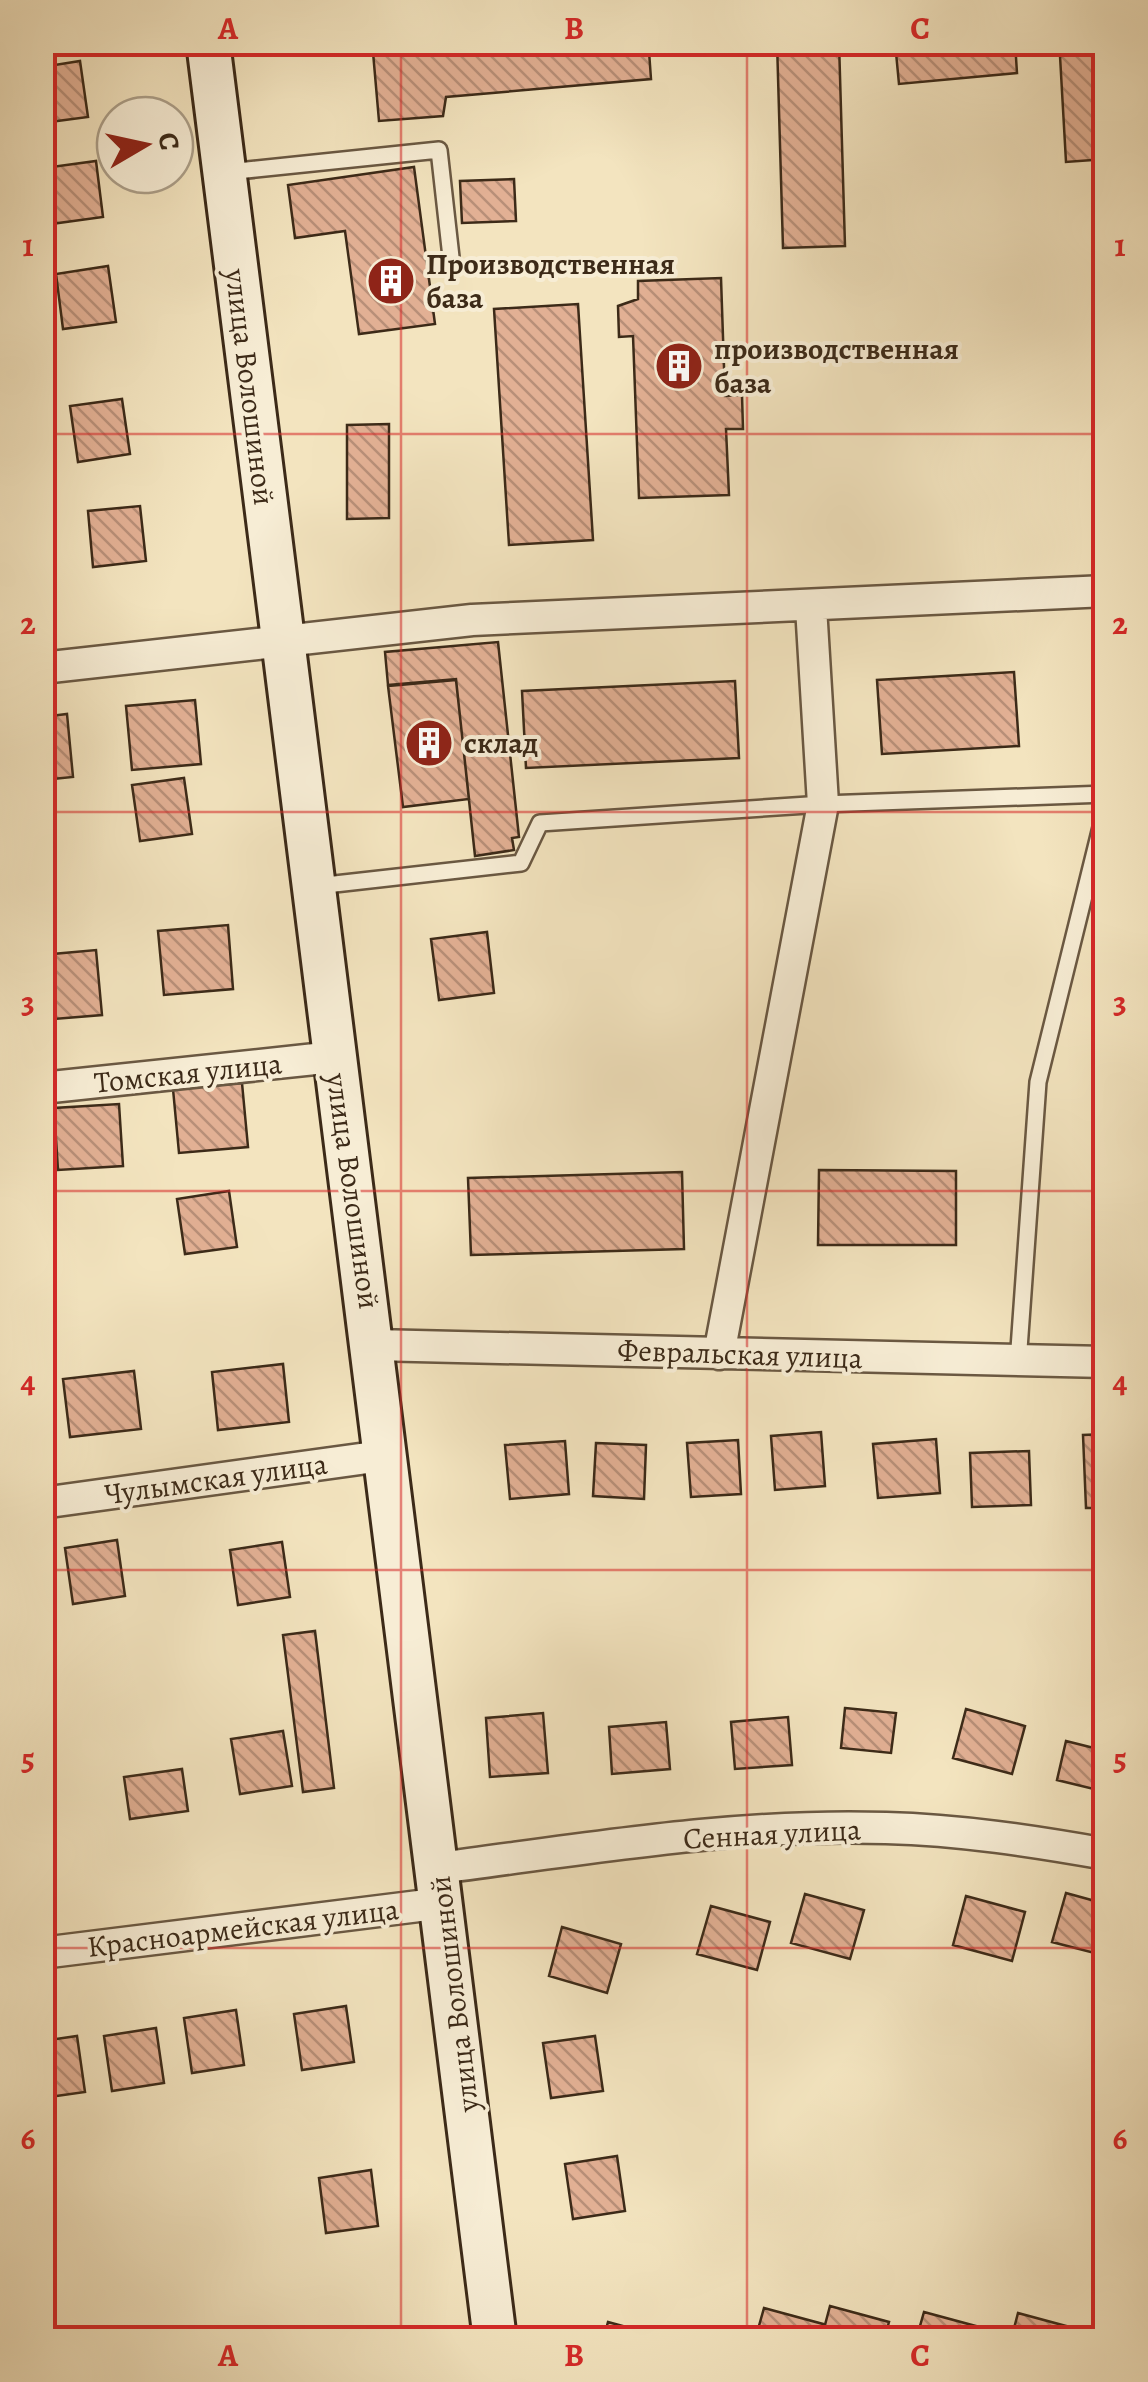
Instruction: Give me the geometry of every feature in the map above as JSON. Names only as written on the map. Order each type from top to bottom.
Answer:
[{"type":"street","name":"улица Волошиной","points":[[208,42],[334,1058],[389,1455],[494,2340]]},
{"type":"street","points":[[42,668],[472,620],[1106,591]]},
{"type":"street","points":[[718,1354],[823,804],[811,607]]},
{"type":"street","name":"Томская улица","points":[[42,1088],[334,1058]]},
{"type":"street","name":"Февральская улица","points":[[374,1344],[1018,1363],[1106,1362]]},
{"type":"street","name":"Чулымская улица","points":[[42,1503],[389,1455]]},
{"type":"street","name":"Сенная улица","points":[[441,1886],[653,1841],[883,1828],[955,1832],[1106,1854]]},
{"type":"street","name":"Красноармейская улица","points":[[42,1953],[441,1886]]},
{"type":"lane","points":[[224,172],[440,150],[452,266]]},
{"type":"lane","points":[[313,886],[521,864],[540,823],[823,804],[1106,794]]},
{"type":"lane","points":[[1018,1363],[1038,1082],[1106,807]]},
{"type":"building","points":[[474,42],[617,42],[618,54],[649,51],[651,79],[446,97],[443,116],[379,121],[373,52]]},
{"type":"building","name":"производственная база","points":[[777,42],[839,42],[845,246],[783,248]]},
{"type":"building","points":[[895,42],[1015,42],[1017,73],[899,84]]},
{"type":"building","points":[[1106,53],[1106,159],[1066,162],[1060,56]]},
{"type":"building","points":[[80,61],[88,117],[42,123],[42,67]]},
{"type":"building","points":[[95,161],[95,195],[100,195],[103,217],[51,224],[44,168]]},
{"type":"building","name":"Производственная база","points":[[414,167],[435,324],[359,334],[345,231],[295,238],[288,185]]},
{"type":"building","name":"производственная база","points":[[514,179],[516,221],[462,223],[460,181]]},
{"type":"building","points":[[108,266],[116,322],[63,329],[56,274]]},
{"type":"building","name":"производственная база","points":[[721,278],[725,396],[742,395],[743,429],[726,429],[729,495],[639,498],[633,336],[619,337],[618,306],[638,299],[638,281]]},
{"type":"building","name":"производственная база","points":[[578,304],[593,540],[509,545],[494,309]]},
{"type":"building","points":[[122,399],[130,454],[78,462],[70,406]]},
{"type":"building","points":[[389,424],[389,518],[347,519],[347,425]]},
{"type":"building","points":[[140,506],[146,561],[93,567],[88,511]]},
{"type":"building","points":[[498,642],[519,837],[512,838],[514,850],[475,856],[456,679],[388,685],[385,652]]},
{"type":"building","points":[[1014,672],[1019,746],[882,754],[877,680]]},
{"type":"building","name":"склад","points":[[456,680],[469,799],[403,807],[388,686]]},
{"type":"building","points":[[735,681],[739,758],[526,768],[522,691]]},
{"type":"building","points":[[195,700],[201,764],[132,770],[126,706]]},
{"type":"building","points":[[67,714],[73,777],[42,780],[42,717]]},
{"type":"building","points":[[184,778],[192,834],[140,841],[132,785]]},
{"type":"building","points":[[228,925],[233,989],[164,995],[158,931]]},
{"type":"building","points":[[487,932],[494,993],[439,1000],[431,939]]},
{"type":"building","points":[[96,950],[102,1015],[42,1020],[42,955]]},
{"type":"building","points":[[242,1083],[248,1147],[179,1153],[173,1089]]},
{"type":"building","points":[[119,1104],[123,1166],[58,1170],[54,1108]]},
{"type":"building","points":[[819,1170],[956,1171],[956,1245],[818,1245]]},
{"type":"building","points":[[682,1172],[684,1249],[471,1255],[468,1178]]},
{"type":"building","points":[[1102,1172],[1106,1172],[1106,1246],[1102,1246]]},
{"type":"building","points":[[229,1191],[237,1247],[185,1254],[177,1199]]},
{"type":"building","points":[[283,1364],[289,1422],[218,1430],[212,1372]]},
{"type":"building","points":[[134,1371],[141,1429],[70,1437],[63,1379]]},
{"type":"building","points":[[42,1384],[47,1384],[54,1442],[42,1443]]},
{"type":"building","points":[[821,1432],[825,1486],[775,1490],[771,1436]]},
{"type":"building","points":[[1106,1434],[1106,1508],[1086,1508],[1083,1435]]},
{"type":"building","points":[[936,1439],[940,1493],[878,1498],[873,1444]]},
{"type":"building","points":[[738,1440],[741,1494],[691,1497],[687,1443]]},
{"type":"building","points":[[565,1441],[569,1494],[510,1499],[505,1445]]},
{"type":"building","points":[[596,1443],[646,1445],[644,1499],[593,1496]]},
{"type":"building","points":[[1029,1451],[1031,1505],[972,1507],[970,1453]]},
{"type":"building","points":[[117,1540],[125,1596],[73,1604],[65,1548]]},
{"type":"building","points":[[282,1542],[290,1597],[238,1605],[230,1550]]},
{"type":"building","points":[[315,1631],[334,1788],[303,1792],[283,1635]]},
{"type":"building","points":[[845,1708],[896,1713],[891,1753],[841,1748]]},
{"type":"building","points":[[966,1709],[1025,1726],[1012,1774],[953,1758]]},
{"type":"building","points":[[543,1713],[548,1773],[490,1777],[486,1718]]},
{"type":"building","points":[[788,1717],[792,1765],[735,1769],[731,1722]]},
{"type":"building","points":[[666,1722],[670,1769],[612,1774],[609,1727]]},
{"type":"building","points":[[283,1731],[292,1786],[240,1794],[231,1739]]},
{"type":"building","points":[[1066,1741],[1106,1751],[1106,1792],[1057,1780]]},
{"type":"building","points":[[182,1769],[188,1811],[130,1819],[124,1777]]},
{"type":"building","points":[[42,1771],[53,1826],[42,1828]]},
{"type":"building","points":[[1066,1893],[1106,1904],[1106,1956],[1052,1942]]},
{"type":"building","points":[[805,1894],[864,1910],[850,1959],[791,1943]]},
{"type":"building","points":[[966,1896],[1025,1912],[1012,1961],[953,1945]]},
{"type":"building","points":[[711,1906],[770,1922],[757,1970],[697,1954]]},
{"type":"building","points":[[562,1927],[621,1944],[607,1993],[549,1976]]},
{"type":"building","points":[[346,2006],[354,2062],[302,2070],[294,2014]]},
{"type":"building","points":[[236,2010],[244,2065],[192,2073],[184,2018]]},
{"type":"building","points":[[156,2028],[164,2083],[112,2091],[104,2036]]},
{"type":"building","points":[[77,2036],[85,2092],[42,2098],[42,2041]]},
{"type":"building","points":[[595,2036],[603,2091],[551,2098],[543,2043]]},
{"type":"building","points":[[617,2156],[625,2211],[573,2219],[565,2164]]},
{"type":"building","points":[[371,2170],[378,2226],[326,2233],[319,2178]]},
{"type":"building","points":[[830,2306],[889,2322],[884,2340],[821,2340]]},
{"type":"building","points":[[764,2308],[823,2324],[819,2340],[755,2340]]},
{"type":"building","points":[[924,2312],[983,2328],[980,2340],[916,2340]]},
{"type":"building","points":[[1018,2313],[1077,2329],[1074,2340],[1011,2340]]},
{"type":"building","points":[[608,2322],[667,2338],[603,2340]]},
{"type":"place","name":"Производственная база","points":[[391,281]]},
{"type":"place","name":"производственная база","points":[[679,366]]},
{"type":"place","name":"склад","points":[[429,743]]}]
